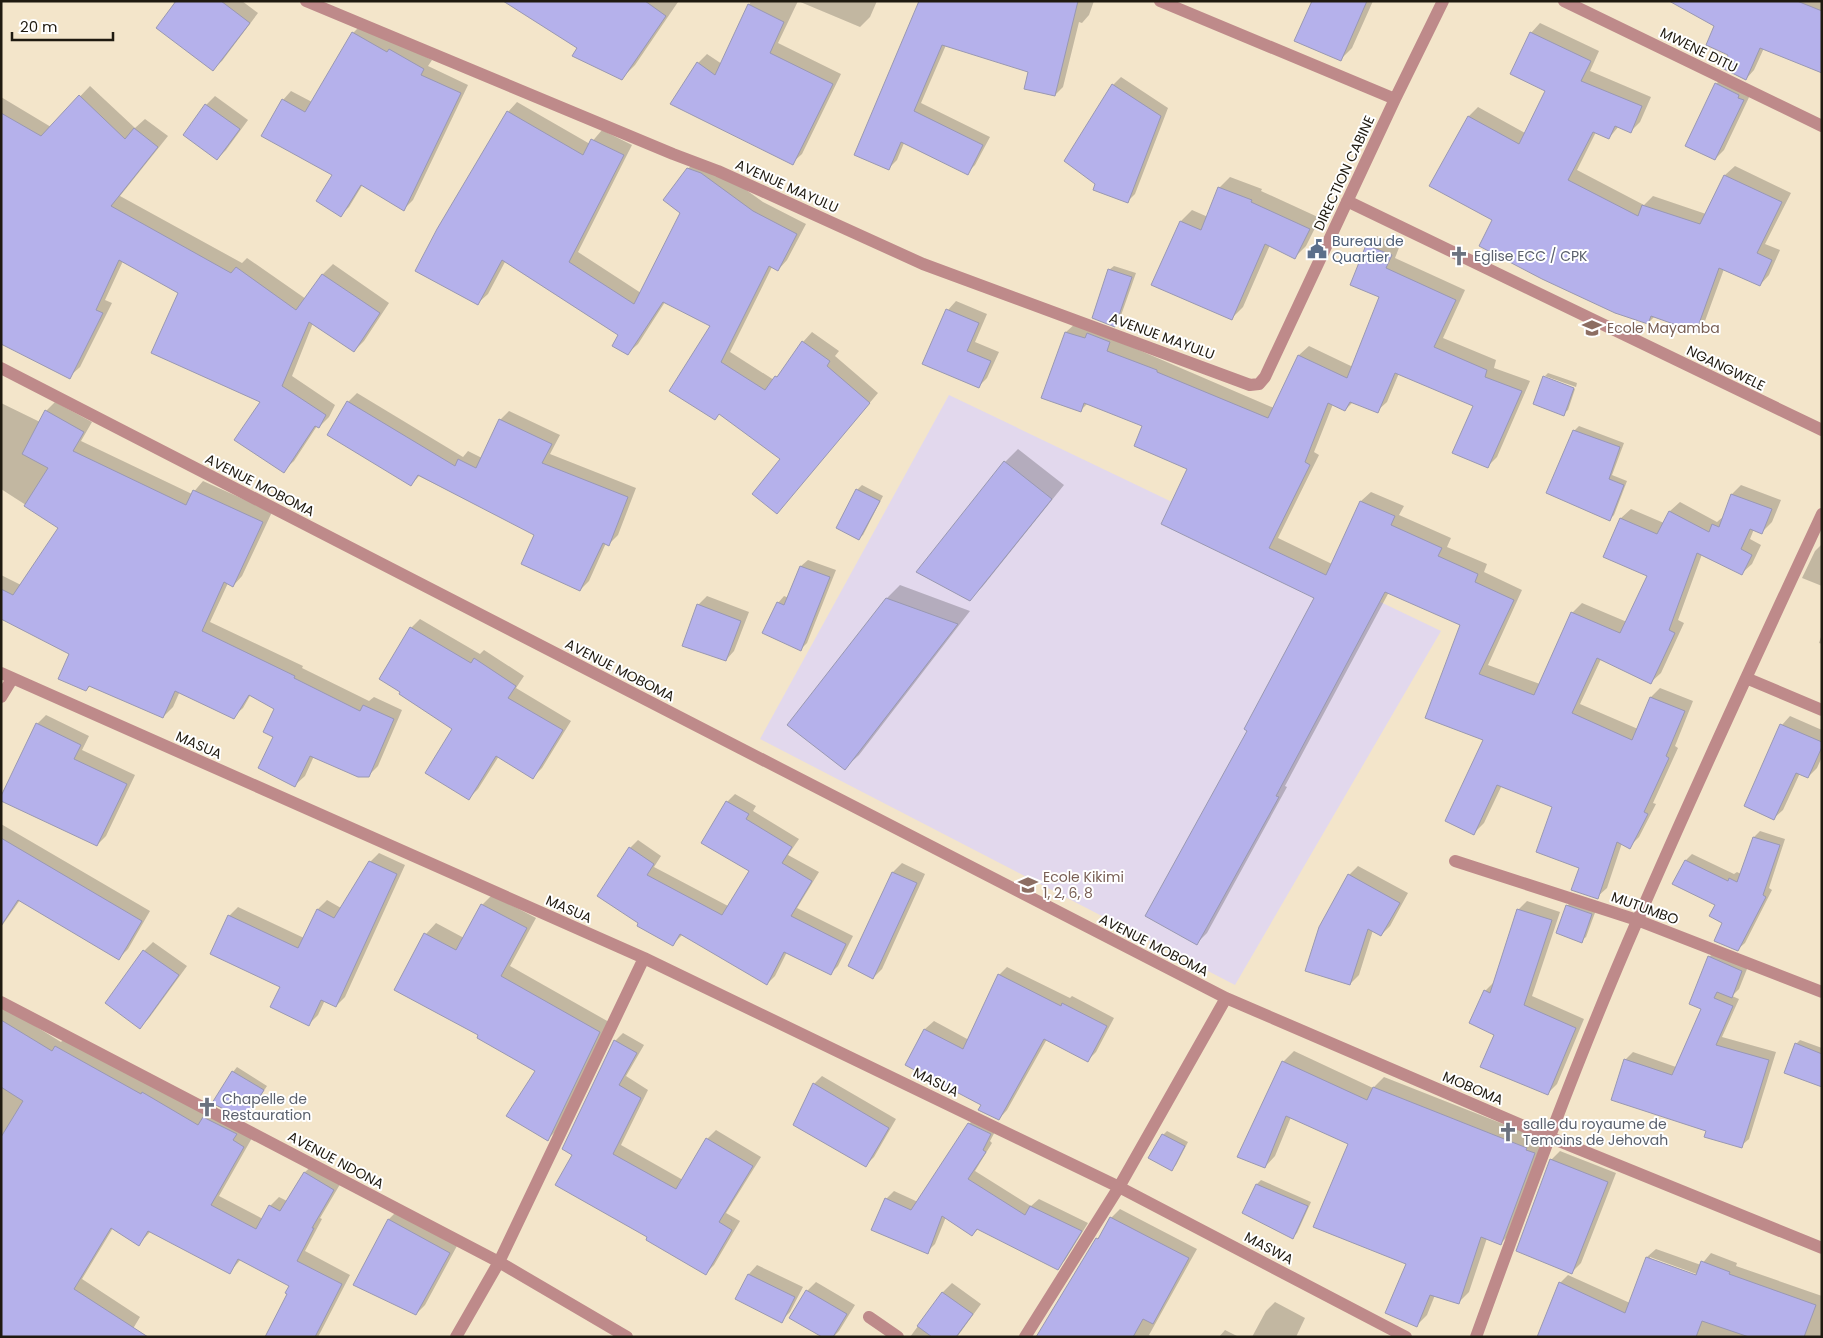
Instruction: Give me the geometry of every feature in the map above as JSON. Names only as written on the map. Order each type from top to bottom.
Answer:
[{"type":"street","name":"AVENUE MAYULU","points":[[306,1],[718,171],[923,264],[1250,385],[1259,384]]},
{"type":"street","points":[[1160,1],[1395,100]]},
{"type":"street","name":"DIRECTION CABINE","points":[[1259,384],[1265,377],[1395,100],[1444,1]]},
{"type":"street","name":"MWENE DITU","points":[[1564,1],[1822,126]]},
{"type":"street","name":"NGANGWELE","points":[[1347,201],[1822,430]]},
{"type":"street","name":"AVENUE MOBOMA","points":[[1,368],[1226,998]]},
{"type":"street","points":[[1476,1337],[1548,1137],[1637,920],[1822,514]]},
{"type":"street","points":[[1,697],[7,676]]},
{"type":"street","name":"MASUA","points":[[7,676],[644,958],[1119,1187]]},
{"type":"street","points":[[1746,678],[1822,710]]},
{"type":"street","name":"MUTUMBO","points":[[1455,861],[1637,920],[1822,992]]},
{"type":"street","points":[[456,1337],[499,1262],[644,958]]},
{"type":"street","points":[[1025,1337],[1119,1187],[1226,998]]},
{"type":"street","name":"MOBOMA","points":[[1226,998],[1548,1137],[1822,1248]]},
{"type":"street","name":"AVENUE NDONA","points":[[1,1002],[499,1262],[626,1337]]},
{"type":"street","name":"MASWA","points":[[1119,1187],[1406,1337]]},
{"type":"street","points":[[869,1316],[898,1337]]},
{"type":"shaded area","points":[[949,395],[1441,631],[1235,985],[760,739]]},
{"type":"building","points":[[176,1],[221,1],[250,23],[213,71],[156,28]]},
{"type":"building","points":[[503,1],[645,1],[666,16],[622,80],[572,56],[577,48]]},
{"type":"building","points":[[919,1],[1078,1],[1055,96],[1024,89],[1028,72],[942,45],[914,111],[983,145],[968,175],[901,142],[889,170],[854,155]]},
{"type":"building","points":[[1312,1],[1367,1],[1341,61],[1294,41]]},
{"type":"building","points":[[1669,1],[1797,1],[1822,11],[1822,73],[1760,48],[1746,80],[1722,68],[1728,55],[1706,45],[1714,26]]},
{"type":"building","points":[[748,4],[784,22],[770,53],[833,84],[793,165],[670,104],[697,62],[715,75]]},
{"type":"building","points":[[352,32],[387,52],[389,49],[424,69],[421,75],[461,93],[404,211],[361,185],[341,217],[316,201],[332,175],[261,136],[282,99],[305,112]]},
{"type":"building","points":[[1530,32],[1591,61],[1581,81],[1642,106],[1631,133],[1615,126],[1609,139],[1593,132],[1568,180],[1638,216],[1642,205],[1700,224],[1724,175],[1782,202],[1757,253],[1772,260],[1760,286],[1719,268],[1696,332],[1651,316],[1648,324],[1615,313],[1542,279],[1479,246],[1492,220],[1429,186],[1468,116],[1519,144],[1545,91],[1510,74]]},
{"type":"building","points":[[1715,83],[1739,95],[1738,98],[1744,100],[1715,160],[1685,146]]},
{"type":"building","points":[[1112,84],[1161,116],[1128,203],[1093,190],[1095,184],[1064,161]]},
{"type":"building","points":[[79,95],[125,139],[134,128],[158,147],[111,206],[231,273],[236,267],[296,310],[322,274],[380,313],[354,352],[309,322],[282,386],[326,415],[319,428],[315,426],[284,473],[234,440],[260,402],[151,353],[178,293],[119,260],[96,310],[103,313],[70,379],[1,344],[1,113],[41,136]]},
{"type":"building","points":[[205,104],[240,129],[217,160],[183,135]]},
{"type":"building","points":[[507,111],[583,155],[591,139],[624,155],[569,262],[634,304],[680,213],[663,200],[687,168],[701,173],[753,211],[797,234],[778,271],[769,266],[721,362],[765,390],[775,376],[777,377],[802,341],[830,361],[827,366],[870,403],[777,514],[752,494],[780,459],[719,414],[715,420],[669,391],[710,326],[663,302],[628,355],[612,346],[618,335],[502,260],[478,305],[415,271],[437,229]]},
{"type":"building","points":[[1218,187],[1252,200],[1251,202],[1310,229],[1295,259],[1265,244],[1232,320],[1151,285],[1180,221],[1201,230]]},
{"type":"building","points":[[1366,245],[1392,255],[1386,268],[1456,300],[1434,347],[1487,370],[1485,377],[1522,391],[1488,468],[1452,453],[1473,406],[1395,373],[1378,413],[1350,402],[1345,411],[1328,403],[1305,462],[1310,465],[1269,548],[1326,575],[1360,501],[1395,516],[1391,525],[1442,548],[1438,556],[1478,574],[1475,582],[1514,600],[1479,674],[1534,695],[1571,612],[1620,633],[1647,576],[1603,557],[1620,518],[1657,534],[1669,511],[1709,532],[1712,524],[1719,527],[1731,494],[1772,509],[1762,534],[1750,529],[1741,549],[1752,555],[1742,575],[1697,553],[1669,630],[1675,633],[1651,684],[1597,658],[1572,713],[1632,740],[1650,697],[1685,711],[1666,756],[1669,758],[1644,812],[1648,814],[1630,849],[1617,842],[1598,899],[1571,890],[1579,868],[1536,852],[1552,807],[1497,785],[1474,835],[1445,821],[1483,740],[1425,718],[1460,625],[1385,592],[1276,796],[1279,797],[1197,945],[1145,916],[1247,731],[1244,729],[1314,598],[1161,524],[1187,469],[1134,446],[1142,426],[1084,403],[1081,412],[1041,398],[1065,332],[1085,338],[1087,333],[1110,342],[1107,351],[1157,370],[1157,372],[1268,418],[1298,355],[1347,378],[1379,297],[1350,285]]},
{"type":"building","points":[[1108,269],[1132,277],[1115,327],[1092,318]]},
{"type":"building","points":[[946,309],[979,323],[967,351],[991,361],[979,388],[922,364]]},
{"type":"building","points":[[1543,376],[1574,388],[1564,416],[1533,404]]},
{"type":"building","points":[[347,401],[455,466],[458,459],[476,468],[499,419],[552,444],[542,463],[628,497],[609,546],[603,543],[580,591],[521,564],[534,535],[418,475],[411,486],[327,435]]},
{"type":"building","points":[[45,410],[84,432],[73,451],[186,505],[193,490],[263,522],[233,587],[224,582],[202,631],[295,676],[294,678],[360,711],[363,705],[394,719],[369,777],[358,777],[310,756],[295,787],[258,768],[273,737],[263,732],[274,709],[249,695],[234,719],[175,691],[163,718],[89,686],[86,691],[58,679],[69,654],[1,619],[1,589],[13,595],[58,528],[24,506],[48,468],[22,454]]},
{"type":"building","points":[[1573,430],[1620,447],[1609,479],[1624,485],[1610,521],[1546,493]]},
{"type":"building","points":[[1004,461],[1052,499],[970,601],[916,572]]},
{"type":"building","points":[[856,489],[880,501],[859,540],[836,528]]},
{"type":"building","points":[[800,566],[830,577],[801,651],[762,633],[777,602],[784,605]]},
{"type":"building","points":[[886,598],[958,624],[845,770],[787,725]]},
{"type":"building","points":[[697,604],[741,621],[726,661],[682,646]]},
{"type":"building","points":[[410,627],[471,663],[474,658],[516,686],[508,698],[563,730],[533,779],[496,756],[469,800],[425,773],[452,729],[379,679]]},
{"type":"building","points":[[36,723],[81,745],[74,759],[127,784],[97,846],[1,801],[1,796]]},
{"type":"building","points":[[1780,724],[1822,742],[1822,747],[1808,778],[1796,773],[1774,820],[1744,806]]},
{"type":"building","points":[[726,801],[749,814],[746,819],[792,847],[782,863],[812,881],[791,916],[846,944],[831,975],[784,952],[767,985],[680,934],[673,946],[637,926],[638,923],[597,896],[629,847],[654,864],[647,875],[722,915],[749,871],[701,843]]},
{"type":"building","points":[[1753,837],[1780,845],[1763,895],[1766,897],[1738,951],[1714,941],[1722,923],[1709,916],[1715,905],[1672,884],[1685,860],[1728,881],[1729,878],[1737,882]]},
{"type":"building","points":[[1,838],[142,921],[119,960],[18,900],[1,926]]},
{"type":"building","points":[[369,861],[397,874],[336,1007],[321,1000],[309,1026],[270,1007],[280,987],[210,954],[228,915],[298,948],[317,909],[334,918]]},
{"type":"building","points":[[892,872],[917,883],[873,979],[848,966]]},
{"type":"building","points":[[1348,874],[1400,903],[1381,936],[1368,929],[1350,985],[1305,971],[1319,927]]},
{"type":"building","points":[[481,904],[527,928],[501,976],[600,1032],[548,1141],[506,1116],[535,1071],[477,1038],[478,1035],[394,990],[424,933],[456,950]]},
{"type":"building","points":[[1566,905],[1592,914],[1582,943],[1556,933]]},
{"type":"building","points":[[1517,909],[1552,920],[1524,1005],[1576,1028],[1548,1095],[1480,1067],[1494,1035],[1469,1023],[1484,990],[1490,993]]},
{"type":"building","points":[[143,950],[179,975],[140,1029],[105,1003]]},
{"type":"building","points":[[1708,956],[1742,971],[1732,998],[1717,992],[1714,998],[1733,1006],[1716,1045],[1769,1060],[1742,1148],[1704,1137],[1706,1131],[1611,1100],[1624,1059],[1672,1075],[1701,1009],[1689,1004]]},
{"type":"building","points":[[998,974],[1061,1006],[1062,1003],[1107,1026],[1088,1062],[1044,1039],[999,1120],[978,1110],[981,1105],[905,1065],[924,1029],[963,1049]]},
{"type":"building","points":[[1,1020],[52,1051],[55,1046],[141,1094],[142,1092],[198,1125],[203,1117],[237,1134],[233,1140],[244,1147],[211,1205],[256,1229],[269,1205],[280,1211],[304,1172],[334,1190],[312,1228],[314,1228],[297,1261],[342,1284],[315,1337],[265,1337],[287,1294],[285,1293],[289,1286],[238,1259],[230,1274],[148,1231],[139,1246],[111,1228],[74,1289],[148,1337],[1,1337],[1,1137],[23,1101],[1,1087]]},
{"type":"building","points":[[614,1040],[637,1053],[619,1085],[641,1098],[613,1154],[676,1189],[706,1138],[753,1166],[719,1222],[732,1230],[706,1275],[646,1240],[647,1237],[555,1185],[572,1155],[562,1149]]},
{"type":"building","points":[[1795,1043],[1822,1054],[1822,1087],[1784,1073]]},
{"type":"building","points":[[1282,1061],[1367,1100],[1373,1087],[1527,1148],[1526,1150],[1535,1153],[1501,1245],[1481,1237],[1459,1304],[1430,1295],[1417,1327],[1385,1313],[1406,1264],[1313,1227],[1348,1144],[1286,1116],[1265,1168],[1237,1157]]},
{"type":"building","points":[[232,1071],[264,1090],[245,1120],[212,1103]]},
{"type":"building","points":[[813,1083],[889,1128],[866,1167],[793,1125]]},
{"type":"building","points":[[968,1123],[991,1134],[983,1150],[986,1152],[968,1179],[1025,1215],[1030,1206],[1082,1231],[1058,1270],[977,1229],[972,1236],[942,1216],[928,1254],[871,1230],[885,1198],[911,1210]]},
{"type":"building","points":[[1162,1134],[1185,1146],[1172,1171],[1148,1158]]},
{"type":"building","points":[[1550,1159],[1608,1182],[1572,1274],[1516,1251]]},
{"type":"building","points":[[1256,1184],[1308,1206],[1293,1239],[1242,1213]]},
{"type":"building","points":[[1110,1217],[1189,1258],[1153,1324],[1143,1319],[1133,1337],[1036,1337],[1096,1238],[1098,1239]]},
{"type":"building","points":[[388,1219],[450,1253],[416,1315],[353,1285]]},
{"type":"building","points":[[1646,1257],[1696,1275],[1701,1261],[1730,1272],[1729,1274],[1816,1305],[1804,1337],[1749,1337],[1702,1321],[1696,1337],[1537,1337],[1559,1282],[1625,1313]]},
{"type":"building","points":[[748,1274],[795,1297],[782,1323],[735,1299]]},
{"type":"building","points":[[806,1290],[847,1314],[833,1337],[822,1337],[789,1318]]},
{"type":"building","points":[[942,1292],[973,1314],[956,1337],[932,1337],[917,1326]]},
{"type":"place","name":"Bureau de Quartier","points":[[1317,249]]},
{"type":"place","name":"Eglise ECC / CPK","points":[[1459,256]]},
{"type":"place","name":"Ecole Mayamba","points":[[1592,328]]},
{"type":"place","name":"Ecole Kikimi 1, 2, 6, 8","points":[[1028,885]]},
{"type":"place","name":"Chapelle de Restauration","points":[[207,1107]]},
{"type":"place","name":"salle du royaume de Temoins de Jehovah","points":[[1508,1132]]}]
